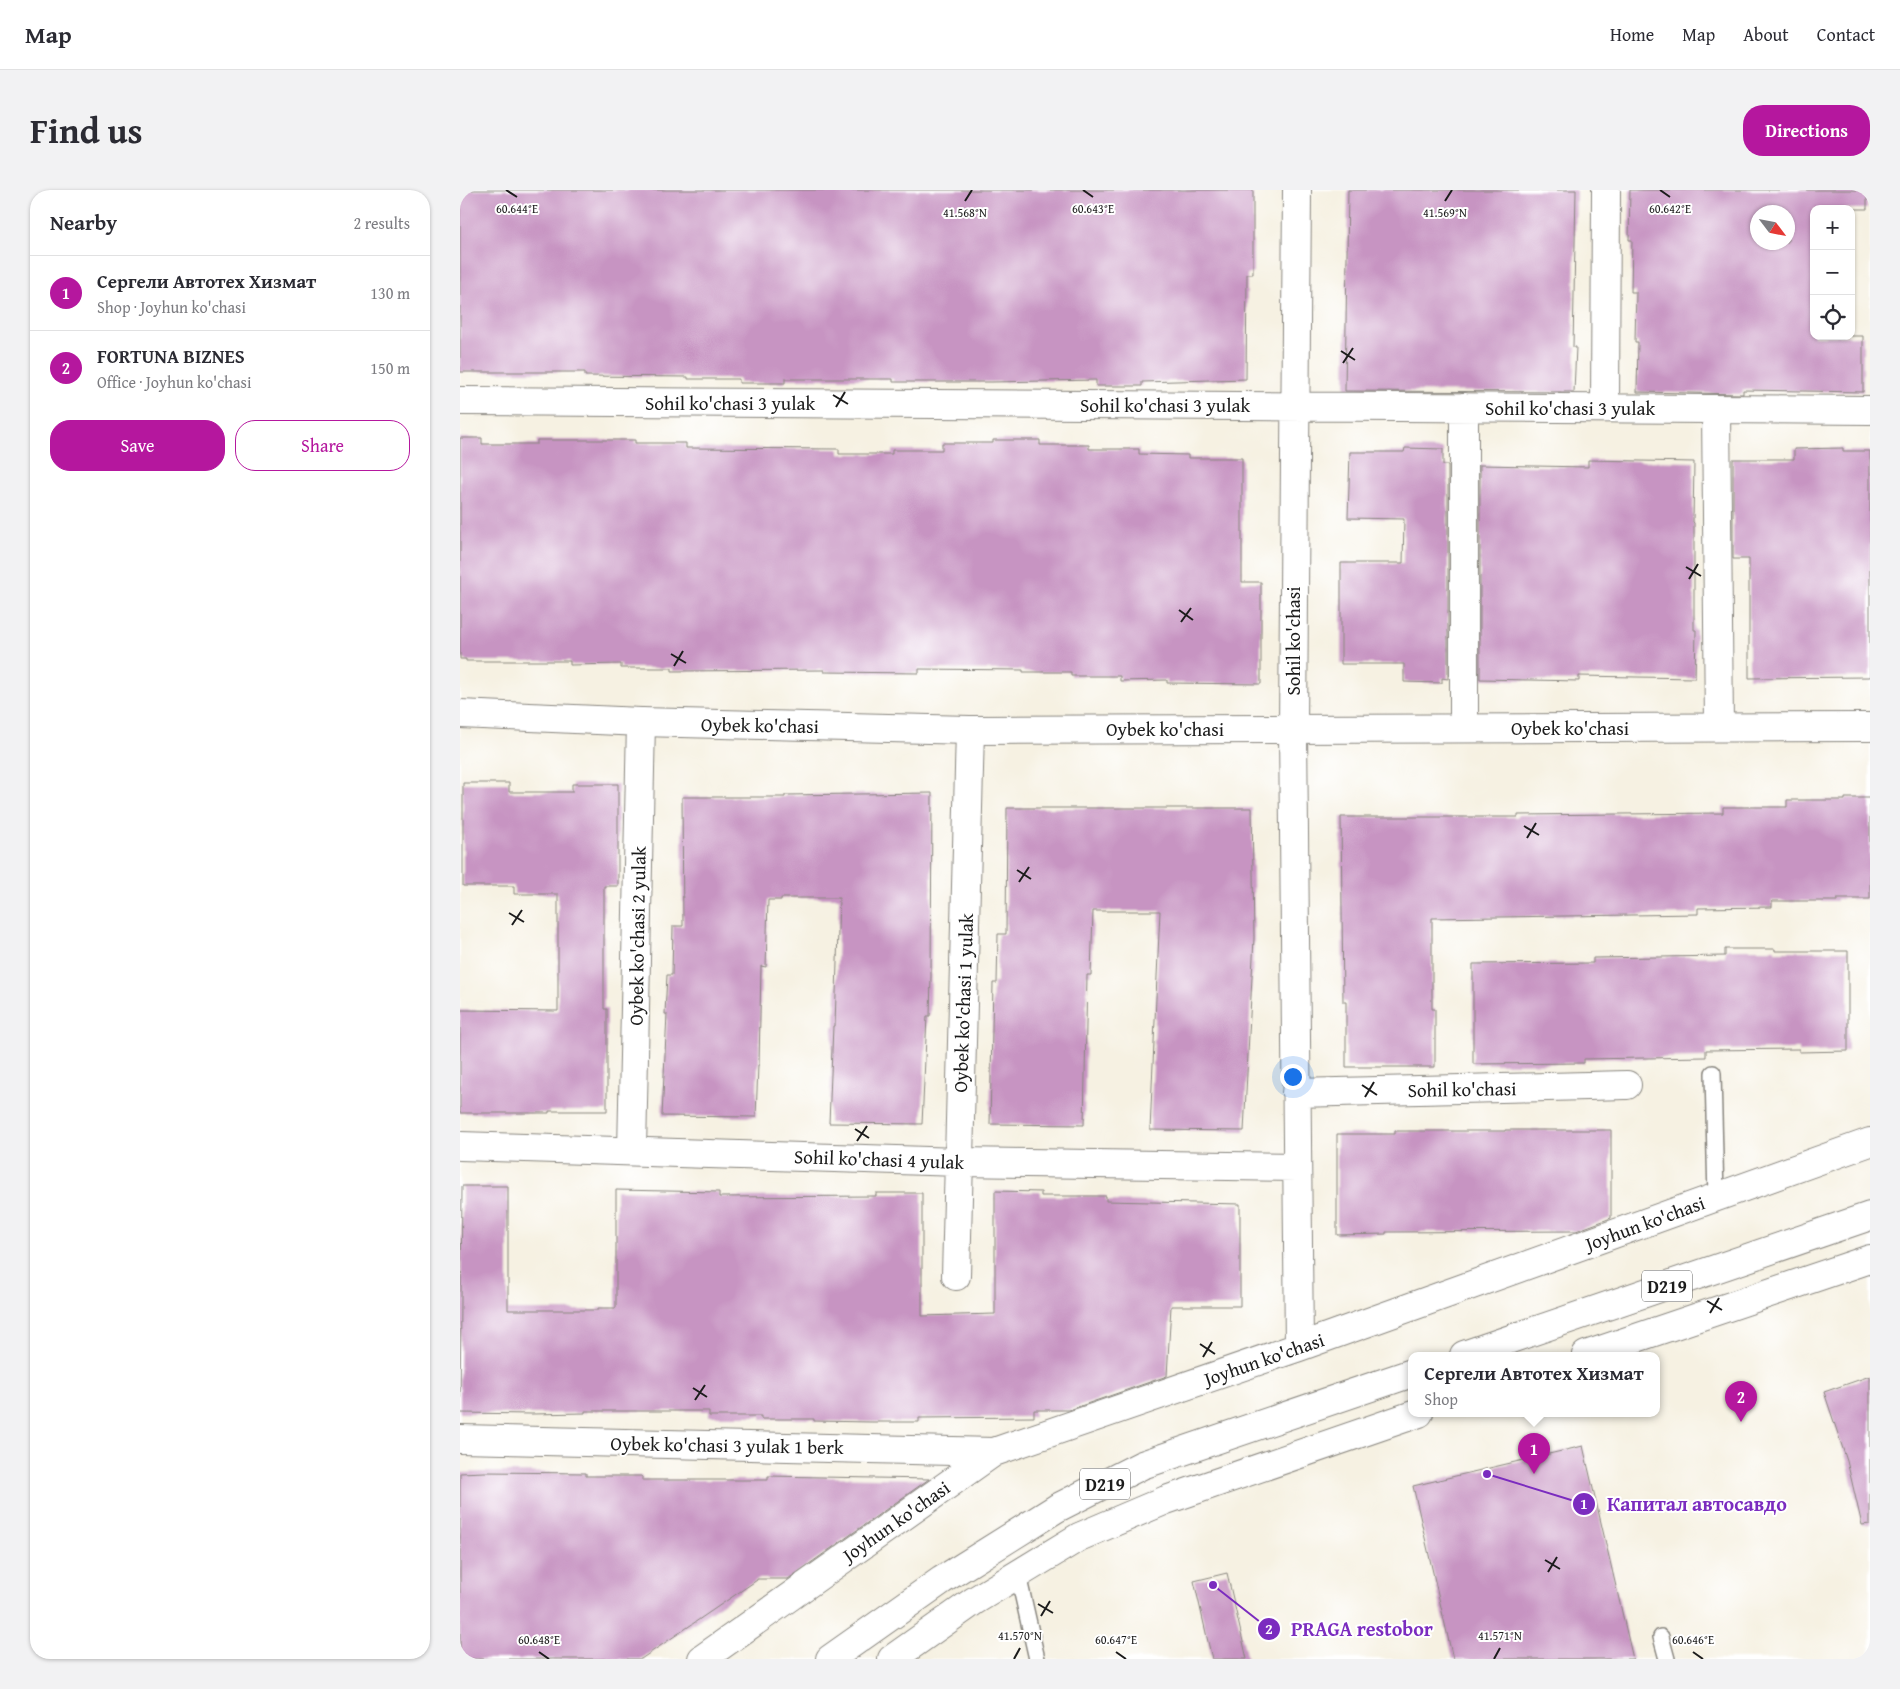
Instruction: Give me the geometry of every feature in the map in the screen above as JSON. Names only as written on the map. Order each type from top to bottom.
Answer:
[{"type":"street","name":"Sohil ko'chasi","points":[[1297,190],[1293,729],[1299,1347]]},
{"type":"street","points":[[1605,408],[1606,190]]},
{"type":"street","name":"Sohil ko'chasi 3 yulak","points":[[460,401],[1870,410]]},
{"type":"street","points":[[1464,407],[1464,728]]},
{"type":"street","points":[[1716,409],[1719,728]]},
{"type":"street","name":"Oybek ko'chasi","points":[[460,714],[641,722],[970,730],[1870,727]]},
{"type":"street","name":"Oybek ko'chasi 2 yulak","points":[[632,1151],[641,722]]},
{"type":"street","name":"Oybek ko'chasi 1 yulak","points":[[956,1276],[970,730]]},
{"type":"street","name":"Sohil ko'chasi","points":[[1296,1093],[1627,1085]]},
{"type":"street","name":"Joyhun ko'chasi","points":[[702,1659],[994,1452],[1299,1347],[1870,1142]]},
{"type":"street","name":"Sohil ko'chasi 4 yulak","points":[[460,1146],[959,1162],[1297,1168]]},
{"type":"street","name":"D219","points":[[1473,1352],[1870,1216]]},
{"type":"street","name":"D219","points":[[1595,1352],[1870,1259]]},
{"type":"street","name":"D219","points":[[830,1659],[942,1580],[1057,1508],[1142,1465],[1408,1374]]},
{"type":"street","name":"D219","points":[[892,1659],[974,1601],[1080,1538],[1166,1500],[1408,1417]]},
{"type":"street","name":"Oybek ko'chasi 3 yulak 1 berk","points":[[460,1439],[994,1452]]},
{"type":"lane","points":[[1713,1073],[1716,1198]]},
{"type":"lane","points":[[1018,1575],[1037,1659]]},
{"type":"lane","points":[[1661,1637],[1667,1659]]},
{"type":"building","points":[[460,190],[1253,190],[1253,274],[1247,274],[1246,379],[1142,382],[1142,386],[1096,386],[1096,380],[893,382],[893,379],[785,379],[785,383],[739,383],[739,379],[585,376],[585,372],[460,372]]},
{"type":"building","points":[[1348,190],[1576,190],[1573,347],[1576,347],[1574,392],[1345,391]]},
{"type":"building","points":[[1630,190],[1867,190],[1867,209],[1855,209],[1855,205],[1810,205],[1810,340],[1855,340],[1855,336],[1863,336],[1863,392],[1743,390],[1743,394],[1637,392],[1636,292],[1631,292],[1632,240],[1629,240]]},
{"type":"building","points":[[460,438],[482,438],[482,444],[537,444],[537,440],[635,440],[635,443],[686,443],[686,448],[839,449],[839,454],[892,454],[892,450],[942,450],[942,443],[993,443],[993,440],[1040,440],[1040,445],[1089,445],[1089,449],[1139,449],[1139,454],[1188,455],[1188,458],[1242,458],[1242,582],[1261,582],[1261,684],[1167,683],[1167,680],[1120,681],[1120,676],[1071,676],[1071,672],[1023,672],[1023,670],[919,669],[919,673],[824,672],[824,670],[672,671],[672,668],[621,668],[621,664],[570,665],[570,661],[466,661],[466,659],[460,659]]},
{"type":"building","points":[[1405,448],[1443,449],[1443,465],[1448,465],[1448,679],[1442,678],[1442,683],[1404,682],[1404,664],[1341,664],[1341,563],[1403,563],[1404,519],[1348,518],[1350,452],[1404,452]]},
{"type":"building","points":[[1843,448],[1843,451],[1870,451],[1870,677],[1749,678],[1749,559],[1733,559],[1733,459],[1794,459],[1794,449]]},
{"type":"building","points":[[1588,460],[1694,462],[1695,678],[1579,676],[1579,681],[1480,679],[1480,465],[1588,467]]},
{"type":"building","points":[[463,783],[509,783],[509,792],[572,792],[572,784],[618,784],[618,886],[604,886],[604,1009],[607,1009],[607,1111],[460,1113],[460,1010],[558,1011],[558,894],[514,894],[514,886],[463,886]]},
{"type":"building","points":[[932,793],[930,1016],[927,1016],[922,1124],[829,1123],[833,1026],[835,1026],[839,898],[781,898],[781,900],[768,900],[766,967],[761,966],[756,1117],[662,1116],[667,975],[672,975],[673,926],[683,926],[682,797],[785,797],[785,795]]},
{"type":"building","points":[[1845,798],[1870,798],[1870,899],[1772,901],[1772,907],[1698,908],[1698,914],[1432,918],[1432,1009],[1435,1009],[1435,1067],[1346,1067],[1346,1002],[1343,1002],[1341,817],[1518,817],[1518,815],[1723,813],[1723,807],[1787,807],[1787,800],[1845,800]]},
{"type":"building","points":[[1007,808],[1252,808],[1254,938],[1244,1131],[1150,1130],[1160,911],[1093,911],[1091,975],[1087,975],[1084,1125],[990,1124],[993,983],[997,983],[998,934],[1006,934]]},
{"type":"building","points":[[1725,949],[1848,951],[1848,1051],[1799,1052],[1799,1049],[1706,1050],[1706,1057],[1584,1059],[1584,1063],[1473,1064],[1473,964],[1593,963],[1593,958],[1725,956]]},
{"type":"building","points":[[1611,1130],[1611,1218],[1576,1231],[1386,1232],[1386,1234],[1337,1235],[1337,1134],[1395,1134],[1395,1131]]},
{"type":"building","points":[[462,1186],[508,1186],[508,1310],[598,1310],[598,1308],[616,1308],[616,1190],[719,1192],[719,1197],[876,1196],[876,1193],[922,1193],[922,1316],[995,1314],[995,1191],[1041,1192],[1041,1196],[1106,1196],[1106,1201],[1240,1204],[1240,1306],[1171,1306],[1167,1376],[1069,1410],[1034,1410],[1034,1417],[919,1418],[919,1422],[872,1422],[761,1419],[761,1416],[709,1416],[709,1411],[585,1411],[585,1413],[532,1414],[460,1413]]},
{"type":"building","points":[[1870,1376],[1870,1524],[1862,1525],[1847,1461],[1824,1392]]},
{"type":"building","points":[[1583,1446],[1633,1659],[1453,1659],[1413,1486]]},
{"type":"building","points":[[460,1473],[586,1473],[586,1476],[642,1476],[642,1480],[768,1480],[768,1476],[929,1479],[788,1579],[757,1579],[641,1659],[460,1659]]},
{"type":"building","points":[[1227,1573],[1247,1659],[1212,1659],[1194,1581]]},
{"type":"place","name":"FORTUNA BIZNES","points":[[1741,1422]]},
{"type":"place","name":"Капитал автосавдо","points":[[1487,1474]]},
{"type":"place","name":"Сергели Автотех Хизмат","points":[[1534,1474]]},
{"type":"place","name":"PRAGA restobor","points":[[1213,1585]]}]
